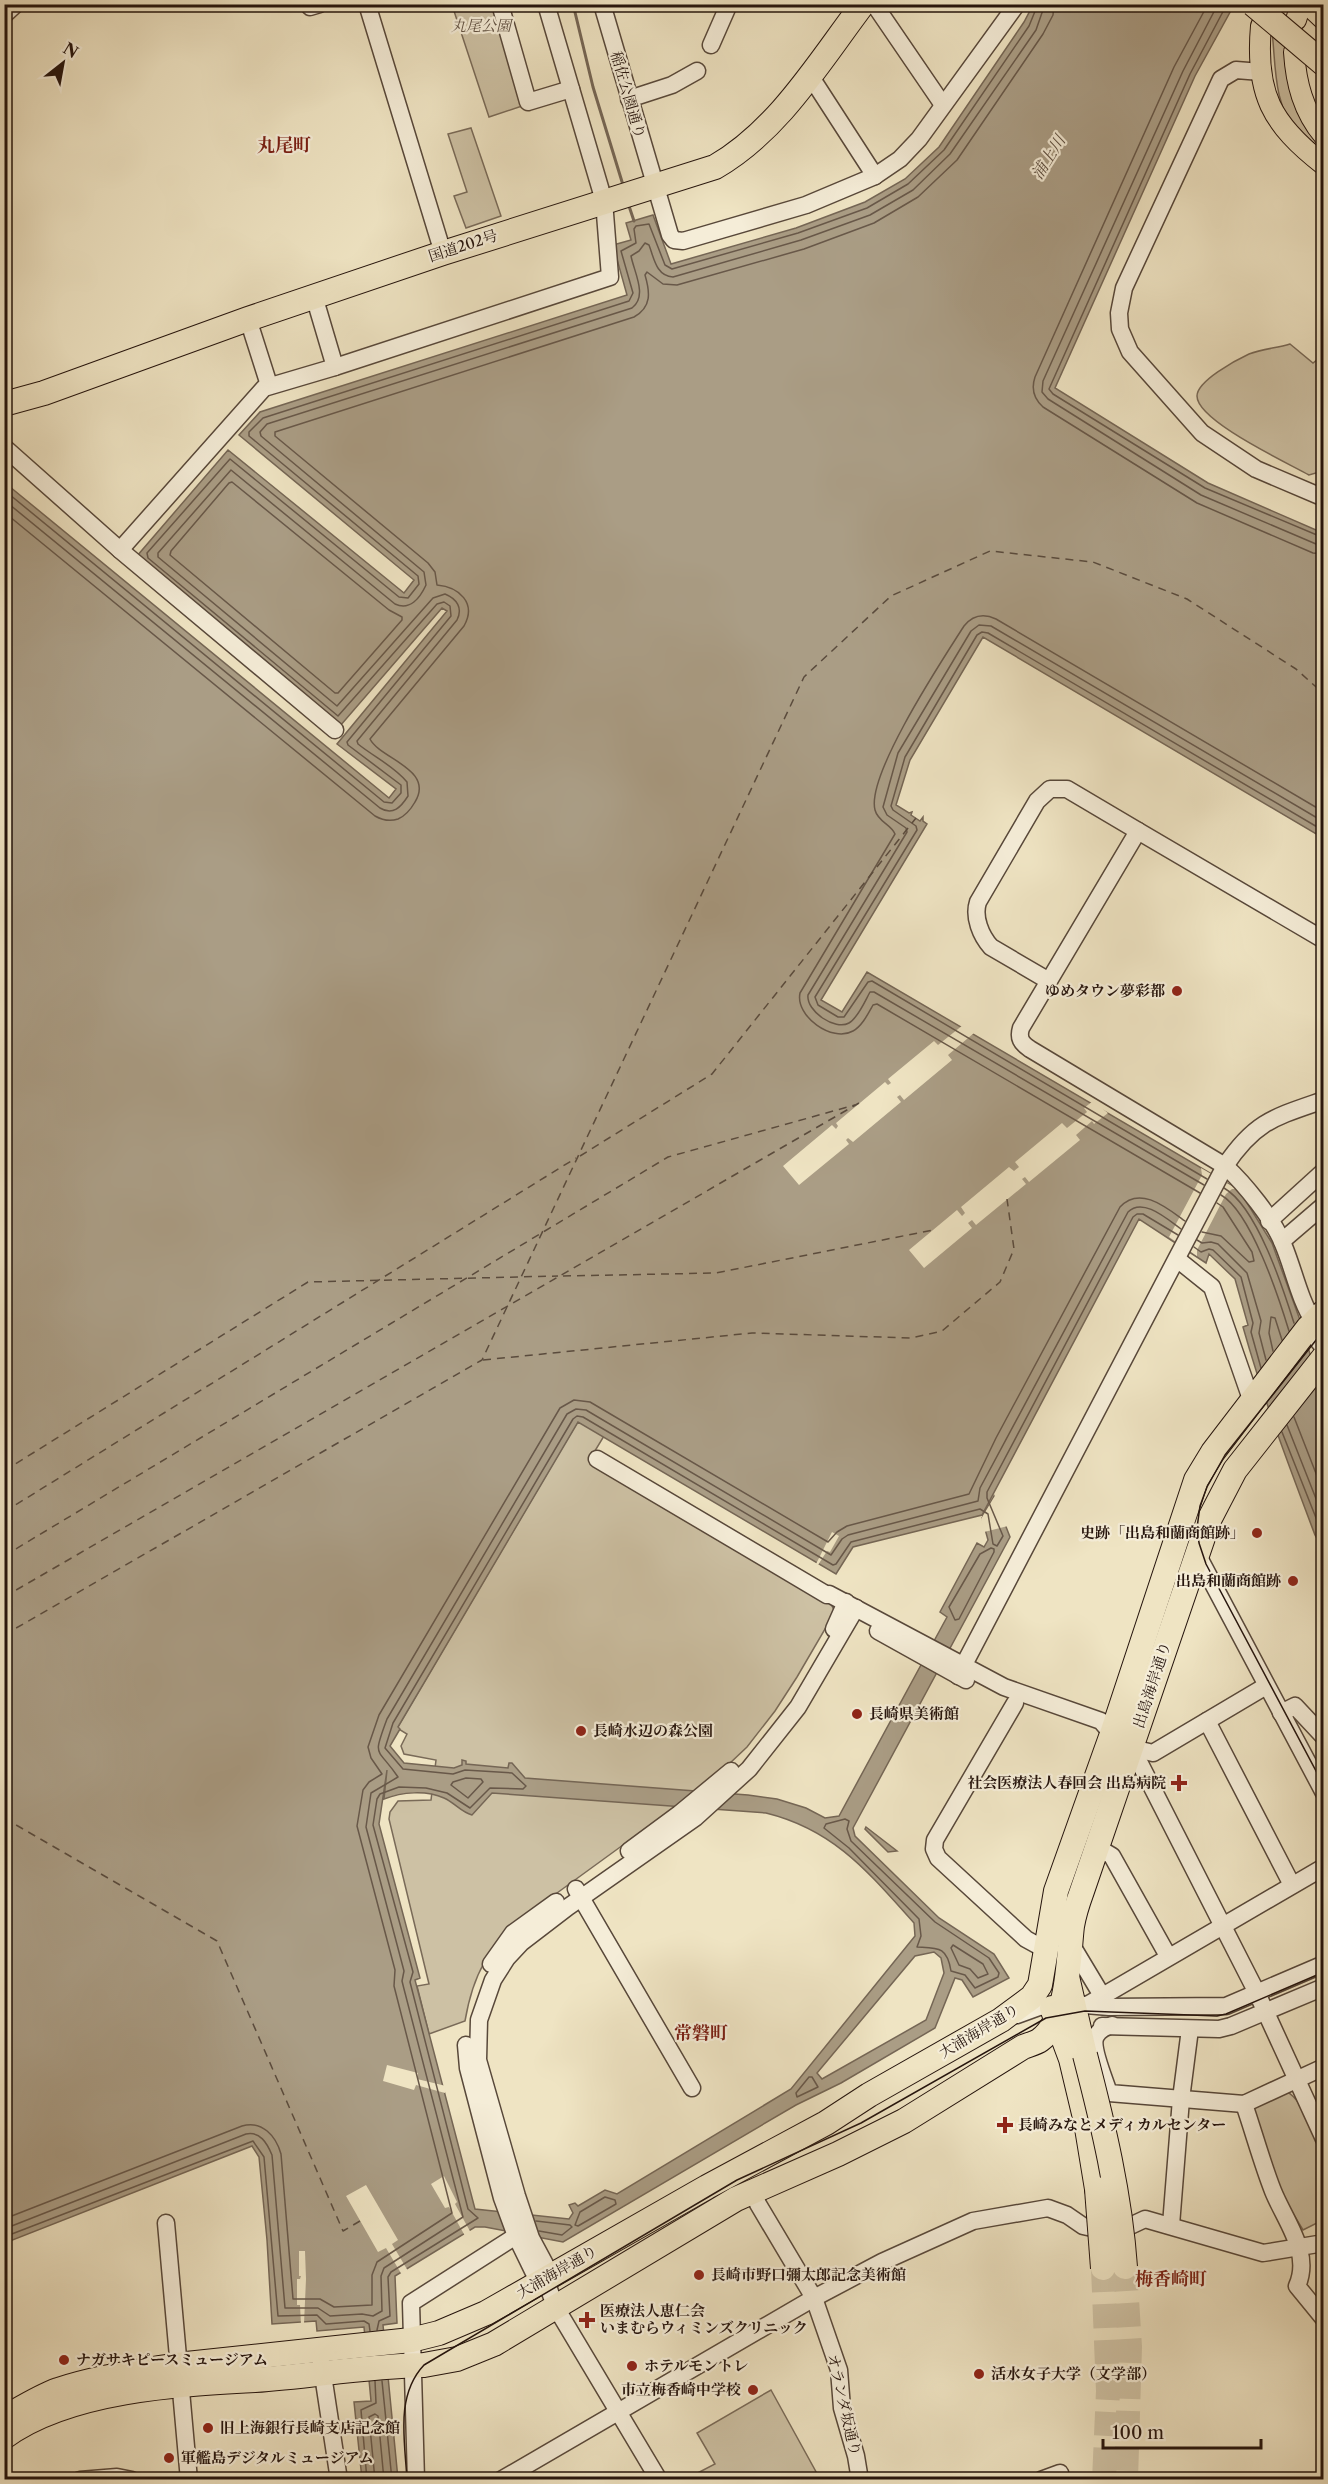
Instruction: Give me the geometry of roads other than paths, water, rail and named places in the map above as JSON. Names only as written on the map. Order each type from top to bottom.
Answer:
[{"type":"highway","name":"国道202号","points":[[4,404],[44,393],[248,319],[443,253],[609,199],[698,173],[733,156],[774,121],[863,4]]},
{"type":"highway","points":[[1262,12],[1323,50]]},
{"type":"highway","points":[[1262,12],[1323,64]]},
{"type":"highway","name":"出島海岸通り","points":[[1045,1960],[1056,1891],[1112,1734],[1196,1480],[1213,1452],[1316,1326]]},
{"type":"highway","name":"出島海岸通り","points":[[1072,2014],[1068,1978],[1073,1924],[1082,1890],[1196,1555],[1226,1485],[1235,1470],[1319,1363]]},
{"type":"highway","points":[[1045,1960],[1072,2014],[1078,2057],[1106,2139],[1118,2205],[1114,2267]]},
{"type":"highway","name":"大浦海岸通り","points":[[364,2357],[387,2343],[439,2333],[486,2313],[544,2278],[826,2123],[869,2095],[1001,2020],[1032,1997],[1040,1985],[1045,1960]]},
{"type":"highway","points":[[1001,2020],[1072,2014]]},
{"type":"highway","points":[[1072,2014],[1058,2046],[1078,2057]]},
{"type":"highway","name":"大浦海岸通り","points":[[4,2418],[58,2390],[178,2375],[364,2357],[401,2366],[457,2359],[510,2335],[555,2306],[753,2191],[838,2154],[904,2121],[1072,2014]]},
{"type":"highway","name":"大浦海岸通り","points":[[4,2437],[36,2416],[68,2404],[178,2375]]},
{"type":"main road","points":[[1301,10],[1323,20]]},
{"type":"main road","points":[[1262,12],[1261,72],[1268,100],[1277,119],[1290,136],[1323,165]]},
{"type":"main road","points":[[1293,52],[1295,72],[1303,102],[1323,136]]},
{"type":"street","points":[[4,15],[16,4]]},
{"type":"street","points":[[309,4],[310,7],[320,4]]},
{"type":"street","points":[[367,4],[443,253]]},
{"type":"street","points":[[500,4],[528,102],[571,88]]},
{"type":"street","points":[[120,550],[264,388],[610,277],[609,199],[571,88],[546,4]]},
{"type":"street","name":"稲佐公園通り","points":[[602,4],[629,99],[649,188],[670,235],[674,240],[683,241],[806,205],[875,176],[900,159],[919,139],[1017,4]]},
{"type":"street","points":[[711,45],[729,4]]},
{"type":"street","points":[[873,4],[943,105]]},
{"type":"street","points":[[1261,72],[1236,70],[1221,79],[1124,288],[1119,313],[1120,329],[1130,352],[1202,433],[1256,469],[1323,498]]},
{"type":"street","points":[[629,99],[672,85],[697,71]]},
{"type":"street","points":[[809,74],[875,176]]},
{"type":"street","points":[[314,296],[335,367]]},
{"type":"street","points":[[248,319],[268,386]]},
{"type":"street","points":[[4,447],[120,550],[335,730]]},
{"type":"street","points":[[1049,981],[991,947],[985,940],[976,914],[978,902],[1037,801],[1050,789],[1067,789],[1323,940]]},
{"type":"street","points":[[1138,831],[1021,1028],[1019,1036],[1024,1045],[1244,1184],[1282,1241],[1307,1311],[1316,1326]]},
{"type":"street","points":[[953,1666],[1180,1254],[1222,1172],[1240,1143],[1274,1118],[1323,1100]]},
{"type":"street","points":[[1269,1221],[1323,1171]]},
{"type":"street","points":[[1282,1241],[1323,1204]]},
{"type":"street","points":[[1180,1254],[1212,1287],[1252,1402]]},
{"type":"street","points":[[597,1460],[1015,1703],[1112,1734]]},
{"type":"street","points":[[1184,1514],[1196,1555],[1323,1793]]},
{"type":"street","points":[[659,2480],[555,2306],[544,2278],[534,2273],[468,2068],[466,2041],[469,2018],[483,1977],[506,1940],[578,1893],[687,1816],[723,1786],[791,1701],[849,1608]]},
{"type":"street","points":[[953,1666],[1004,1687],[1101,1721],[1112,1734],[1132,1748],[1145,1753],[1153,1752],[1266,1686]]},
{"type":"street","points":[[1015,1703],[935,1840],[934,1849],[938,1858],[1026,1939],[1045,1960]]},
{"type":"street","points":[[1281,1713],[1295,1706],[1323,1737]]},
{"type":"street","points":[[1207,1721],[1292,1885]]},
{"type":"street","points":[[1132,1748],[1257,1993],[1323,2139]]},
{"type":"street","points":[[1097,1847],[1112,1856],[1168,1956]]},
{"type":"street","points":[[1072,2014],[1323,1867]]},
{"type":"street","points":[[578,1893],[692,2088]]},
{"type":"street","points":[[1071,1942],[1072,2014]]},
{"type":"street","points":[[1072,2014],[1226,2006],[1323,1964]]},
{"type":"street","points":[[1072,2014],[1112,2025],[1190,2030],[1231,2026],[1323,1987]]},
{"type":"street","points":[[1112,2025],[1101,2030],[1094,2038],[1094,2046],[1109,2093],[1244,2104],[1323,2067]]},
{"type":"street","points":[[1171,2225],[1181,2099],[1190,2030]]},
{"type":"street","points":[[1244,2104],[1274,2193],[1294,2230],[1301,2276],[1297,2286],[1323,2319]]},
{"type":"street","name":"オランダ坂通り","points":[[753,2191],[758,2204],[814,2298],[838,2370],[842,2408],[856,2456],[860,2480]]},
{"type":"street","points":[[501,2480],[814,2298],[882,2262],[973,2221],[1048,2208],[1067,2215],[1083,2226],[1111,2232],[1145,2219],[1263,2253],[1323,2243]]},
{"type":"street","points":[[166,2223],[189,2480]]},
{"type":"street","points":[[416,2480],[401,2366],[411,2340],[411,2303],[524,2237]]},
{"type":"street","points":[[321,2361],[339,2480]]},
{"type":"street","points":[[1041,2480],[1060,2473],[1062,2480]]},
{"type":"street","points":[[80,2480],[124,2477],[132,2480]]},
{"type":"water","name":"浦上川","points":[[1033,5],[1234,5],[1195,76],[1055,388],[1208,483],[1323,533],[1323,838],[983,637],[910,760],[896,805],[909,813],[912,812],[911,815],[920,821],[923,817],[923,821],[927,824],[821,1000],[842,1012],[867,972],[1239,1190],[1272,1243],[1300,1320],[1323,1398],[1323,1550],[1305,1509],[1259,1380],[1243,1327],[1248,1325],[1235,1279],[1209,1254],[1206,1263],[1139,1219],[982,1515],[853,1547],[836,1574],[578,1422],[398,1727],[400,1729],[390,1746],[404,1763],[454,1768],[462,1765],[462,1760],[466,1761],[466,1764],[508,1768],[509,1763],[512,1763],[525,1778],[748,1795],[777,1799],[806,1808],[825,1818],[839,1816],[947,1617],[940,1612],[977,1543],[984,1547],[988,1540],[982,1518],[994,1496],[1010,1537],[853,1828],[855,1836],[939,1918],[994,1954],[1009,1978],[973,1997],[962,1980],[955,1978],[935,2028],[841,2083],[796,2105],[563,2242],[475,2227],[395,2276],[397,2323],[383,2325],[398,2479],[362,2479],[354,2402],[371,2401],[364,2327],[317,2331],[316,2321],[272,2324],[259,2157],[252,2146],[5,2243],[4,482],[389,798],[396,789],[337,744],[447,611],[442,608],[340,726],[137,556],[228,450],[404,593],[414,580],[239,435],[260,412],[627,295],[613,245],[631,240],[626,223],[653,215],[671,264],[796,228],[865,202],[905,179],[939,147],[1024,22]],"holes":[[[387,1770],[384,1799],[406,1793],[437,1795],[472,1815],[492,1793],[766,1813],[812,1830],[849,1856],[882,1887],[914,1923],[915,1936],[791,2089],[617,2194],[605,2190],[578,2206],[575,2203],[569,2205],[573,2213],[569,2219],[475,2209],[415,1980],[420,1978],[379,1824]],[[934,1952],[941,1958],[944,1973],[926,2020],[822,2079],[817,2073],[915,1956]]]},
{"type":"water","points":[[866,1827],[897,1851],[888,1852],[865,1829]]},
{"type":"waterway","points":[[573,4],[593,87],[623,185]]},
{"type":"waterway","points":[[628,203],[634,221]]},
{"type":"tunnel","points":[[1125,2267],[1130,2347],[1126,2480]]},
{"type":"tunnel","points":[[1103,2268],[1108,2391],[1104,2480]]},
{"type":"tram line","points":[[1324,1330],[1225,1455],[1207,1487],[1200,1506],[1197,1528],[1206,1564],[1324,1786]]},
{"type":"tram line","points":[[407,2480],[405,2405],[415,2377],[424,2365],[737,2180],[861,2123],[1046,2018],[1085,2011],[1217,2016],[1324,1972]]},
{"type":"place","name":"ゆめタウン夢彩都","points":[[1177,991]]},
{"type":"place","name":"史跡「出島和蘭商館跡」","points":[[1257,1533]]},
{"type":"place","name":"出島和蘭商館跡","points":[[1293,1581]]},
{"type":"place","name":"長崎県美術館","points":[[857,1714]]},
{"type":"place","name":"長崎水辺の森公園","points":[[581,1731]]},
{"type":"place","name":"社会医療法人春回会 出島病院","points":[[1179,1783]]},
{"type":"place","name":"長崎みなとメディカルセンター","points":[[1005,2125]]},
{"type":"place","name":"長崎市野口彌太郎記念美術館","points":[[699,2275]]},
{"type":"place","name":"医療法人恵仁会 いまむらウィミンズクリニック","points":[[587,2320]]},
{"type":"place","name":"ナガサキピースミュージアム","points":[[64,2360]]},
{"type":"place","name":"ホテルモントレ","points":[[632,2366]]},
{"type":"place","name":"活水女子大学（文学部）","points":[[979,2374]]},
{"type":"place","name":"市立梅香崎中学校","points":[[753,2390]]},
{"type":"place","name":"旧上海銀行長崎支店記念館","points":[[208,2428]]},
{"type":"place","name":"軍艦島デジタルミュージアム","points":[[169,2458]]},
{"type":"district","name":"丸尾町","points":[[284,145]]},
{"type":"district","name":"常磐町","points":[[701,2033]]},
{"type":"district","name":"梅香崎町","points":[[1171,2279]]},
{"type":"park label","name":"丸尾公園","points":[[481,26]]}]
